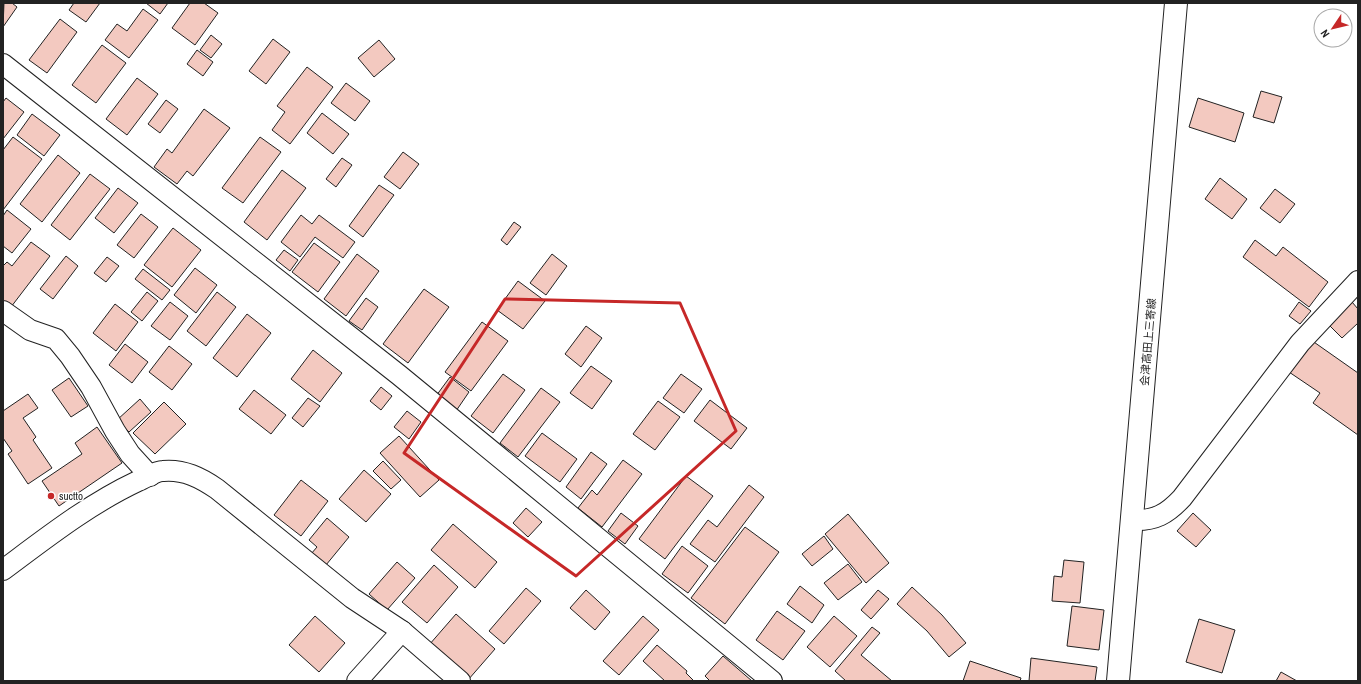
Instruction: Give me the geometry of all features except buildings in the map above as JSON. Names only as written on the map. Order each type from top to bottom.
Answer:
[{"type":"main road","name":"会津高田上三寄線","points":[[1118,681],[1133,520],[1176,3]]},
{"type":"street","points":[[3,64],[399,375],[772,681]]},
{"type":"street","points":[[1133,520],[1147,521],[1168,512],[1182,498],[1300,343],[1358,281]]},
{"type":"street","points":[[3,311],[30,330],[56,339],[70,356],[91,387],[115,431],[130,454],[150,476]]},
{"type":"street","points":[[3,570],[71,520],[128,486],[162,471],[176,470],[200,477],[217,489],[352,598],[402,631],[460,681]]},
{"type":"street","points":[[357,681],[402,631]]},
{"type":"highlighted area","points":[[505,299],[680,303],[736,431],[576,576],[404,453]]},
{"type":"place","name":"suctto","points":[[51,496]]}]
